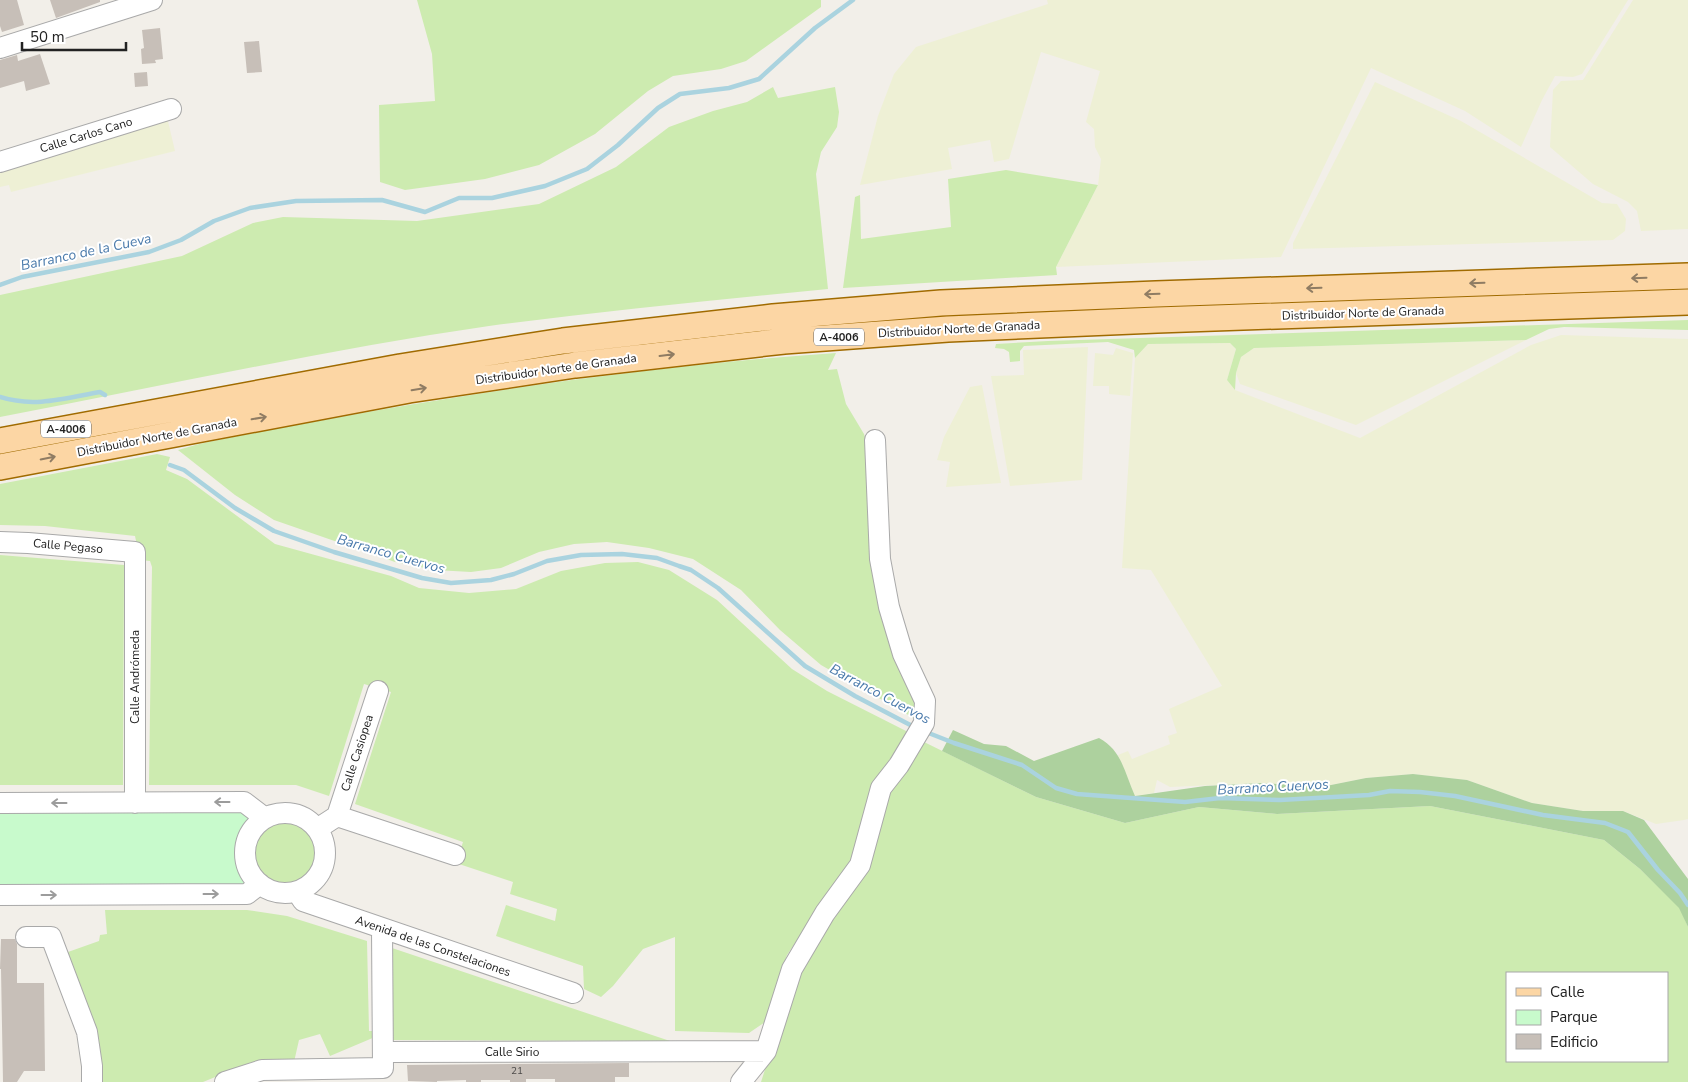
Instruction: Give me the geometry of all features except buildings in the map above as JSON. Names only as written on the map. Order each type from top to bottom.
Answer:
[{"type":"main road","name":"Distribuidor Norte de Granada","points":[[0,441],[400,367],[563,341],[773,317],[942,303],[1688,276]]},
{"type":"main road","name":"Distribuidor Norte de Granada","points":[[0,467],[409,390],[575,365],[784,341],[948,329],[1177,319],[1688,302]]},
{"type":"street","points":[[0,48],[152,0]]},
{"type":"street","name":"Calle Carlos Cano","points":[[0,162],[171,109]]},
{"type":"street","points":[[741,1082],[742,1078],[766,1051],[792,969],[825,913],[860,865],[881,788],[899,765],[920,729],[925,701],[903,654],[889,607],[880,559],[875,440]]},
{"type":"street","name":"Calle Pegaso","points":[[0,542],[135,552]]},
{"type":"street","name":"Calle Andrómeda","points":[[135,552],[135,803]]},
{"type":"street","name":"Calle Casiopea","points":[[337,816],[378,691]]},
{"type":"street","points":[[0,803],[244,802],[265,818]]},
{"type":"street","points":[[287,813],[299,815],[309,820],[317,829],[323,840],[324,866],[318,877],[308,886],[297,892],[271,891],[251,875],[246,863],[245,850],[248,838],[255,826],[265,818],[287,813]]},
{"type":"street","points":[[317,829],[337,816],[455,855]]},
{"type":"street","points":[[0,895],[247,894],[260,884]]},
{"type":"street","name":"Avenida de las Constelaciones","points":[[297,892],[303,901],[573,993]]},
{"type":"street","points":[[224,1082],[262,1070],[383,1068],[382,929]]},
{"type":"street","points":[[26,938],[51,938],[86,1032],[92,1066],[92,1082]]},
{"type":"street","name":"Calle Sirio","points":[[382,1052],[766,1051]]},
{"type":"green space","points":[[417,0],[821,0],[821,7],[746,61],[721,69],[673,76],[648,91],[595,134],[539,165],[485,179],[405,190],[380,182],[379,105],[435,101],[432,54]]},
{"type":"green space","points":[[1047,0],[1628,0],[1582,74],[1573,77],[1555,76],[1521,147],[1465,111],[1371,68],[1281,257],[1056,267],[1098,185],[1101,159],[1095,147],[1094,129],[1086,122],[1100,71],[1041,52],[1009,159],[994,162],[990,140],[948,148],[952,169],[860,185],[878,116],[894,74],[916,47],[1048,4]]},
{"type":"green space","points":[[1633,0],[1688,0],[1688,229],[1641,231],[1637,211],[1628,202],[1593,184],[1550,147],[1553,90],[1561,81],[1583,80]]},
{"type":"green space","points":[[1375,82],[1461,121],[1602,203],[1617,204],[1626,219],[1625,231],[1613,240],[1293,249],[1293,243]]},
{"type":"green space","points":[[773,87],[778,98],[835,87],[839,112],[837,127],[821,152],[816,174],[828,289],[489,326],[305,357],[0,417],[0,295],[182,256],[253,223],[283,217],[417,221],[539,204],[616,167],[669,127],[713,111],[747,102]]},
{"type":"green space","points":[[167,117],[175,151],[11,192],[9,185],[0,187],[0,172]]},
{"type":"green space","points":[[1006,170],[1098,185],[1056,267],[1057,275],[843,288],[855,197],[860,195],[861,239],[951,227],[948,179]]},
{"type":"green space","points":[[1688,320],[1688,330],[1564,327],[1549,329],[1526,340],[1254,348],[1241,357],[1236,373],[1235,390],[1227,380],[1236,349],[1230,343],[1148,344],[1135,358],[1134,350],[1108,342],[1024,346],[1020,351],[1020,361],[1010,362],[1009,352],[1004,349],[995,348],[996,344],[1048,341]]},
{"type":"green space","points":[[1561,335],[1688,339],[1688,819],[1656,824],[1623,811],[1583,811],[1532,803],[1467,780],[1413,774],[1366,778],[1321,787],[1261,783],[1170,787],[1157,780],[1154,793],[1135,796],[1118,755],[1128,751],[1132,759],[1170,744],[1168,736],[1177,733],[1169,709],[1222,686],[1151,570],[1122,568],[1135,358],[1148,344],[1230,343],[1236,349],[1227,380],[1235,390],[1360,438],[1531,345]]},
{"type":"green space","points":[[1526,340],[1356,425],[1240,384],[1236,373],[1241,357],[1254,348]]},
{"type":"green space","points":[[1088,347],[1082,480],[1010,486],[991,376],[1024,375],[1023,350]]},
{"type":"green space","points":[[1116,348],[1133,353],[1130,396],[1109,394],[1109,386],[1093,386],[1095,353],[1113,355]]},
{"type":"green space","points":[[836,353],[828,370],[837,369],[846,404],[864,434],[871,461],[876,565],[917,691],[919,721],[821,665],[780,630],[741,590],[693,559],[649,548],[607,542],[574,544],[539,552],[501,568],[471,572],[435,570],[395,562],[274,520],[235,495],[178,450],[263,431],[493,392],[721,362]]},
{"type":"green space","points":[[982,385],[1001,483],[946,487],[950,462],[937,460],[944,437],[970,387]]},
{"type":"green space","points":[[157,454],[170,457],[166,470],[187,479],[275,544],[391,576],[419,588],[469,593],[516,589],[561,571],[605,563],[638,562],[669,570],[717,600],[792,669],[827,691],[910,733],[872,785],[852,859],[787,955],[765,1022],[749,1033],[675,1031],[675,937],[643,949],[613,986],[601,997],[584,989],[583,966],[496,936],[506,905],[555,921],[557,909],[510,894],[513,882],[456,863],[463,842],[355,804],[391,692],[364,684],[329,796],[296,785],[149,785],[152,567],[150,561],[140,560],[135,536],[45,526],[0,525],[0,484]]},
{"type":"green space","points":[[0,555],[124,565],[123,785],[0,785]]},
{"type":"green space","points":[[953,730],[984,744],[1006,746],[1034,761],[1099,738],[1107,743],[1118,756],[1135,796],[1205,786],[1261,783],[1321,787],[1366,778],[1413,774],[1467,780],[1532,803],[1583,811],[1623,811],[1644,820],[1688,879],[1688,927],[1679,908],[1640,869],[1604,840],[1430,806],[1277,814],[1199,807],[1125,823],[1036,797],[942,751]]},
{"type":"green space","points":[[922,741],[1036,797],[1125,823],[1199,807],[1277,814],[1430,806],[1604,840],[1640,869],[1680,908],[1688,927],[1688,1082],[761,1082],[800,961],[892,784]]},
{"type":"green space","points":[[243,806],[253,815],[240,840],[238,861],[250,885],[0,889],[0,807]]},
{"type":"green space","points":[[285,819],[298,822],[309,829],[316,840],[319,853],[316,866],[309,877],[298,884],[285,887],[272,884],[261,877],[254,866],[251,853],[254,840],[261,829],[272,822]]},
{"type":"green space","points":[[105,910],[247,910],[287,916],[367,941],[369,1031],[376,1031],[375,1037],[330,1056],[320,1034],[299,1040],[294,1062],[252,1062],[203,1082],[98,1082],[98,1038],[68,952],[99,941],[100,935],[107,934]]},
{"type":"green space","points":[[392,948],[670,1041],[393,1040]]},
{"type":"waterway","name":"Barranco de la Cueva","points":[[0,285],[22,277],[149,252],[181,240],[214,221],[250,208],[296,201],[382,200],[425,212],[459,198],[492,198],[545,186],[587,169],[618,145],[658,108],[680,94],[729,88],[759,79],[815,28],[853,0]]},
{"type":"waterway","name":"Barranco Cuervos","points":[[0,397],[25,402],[38,402],[100,392],[105,395]]},
{"type":"waterway","name":"Barranco Cuervos","points":[[170,465],[184,470],[235,508],[274,531],[334,552],[422,578],[451,583],[491,580],[514,574],[547,561],[581,555],[622,554],[657,558],[691,570],[718,588],[805,666],[855,696],[916,728]]},
{"type":"waterway","name":"Barranco Cuervos","points":[[926,732],[1022,765],[1056,788],[1077,794],[1185,802],[1220,798],[1280,800],[1369,795],[1390,791],[1420,792],[1455,796],[1543,815],[1605,823],[1628,832],[1688,905]]}]
